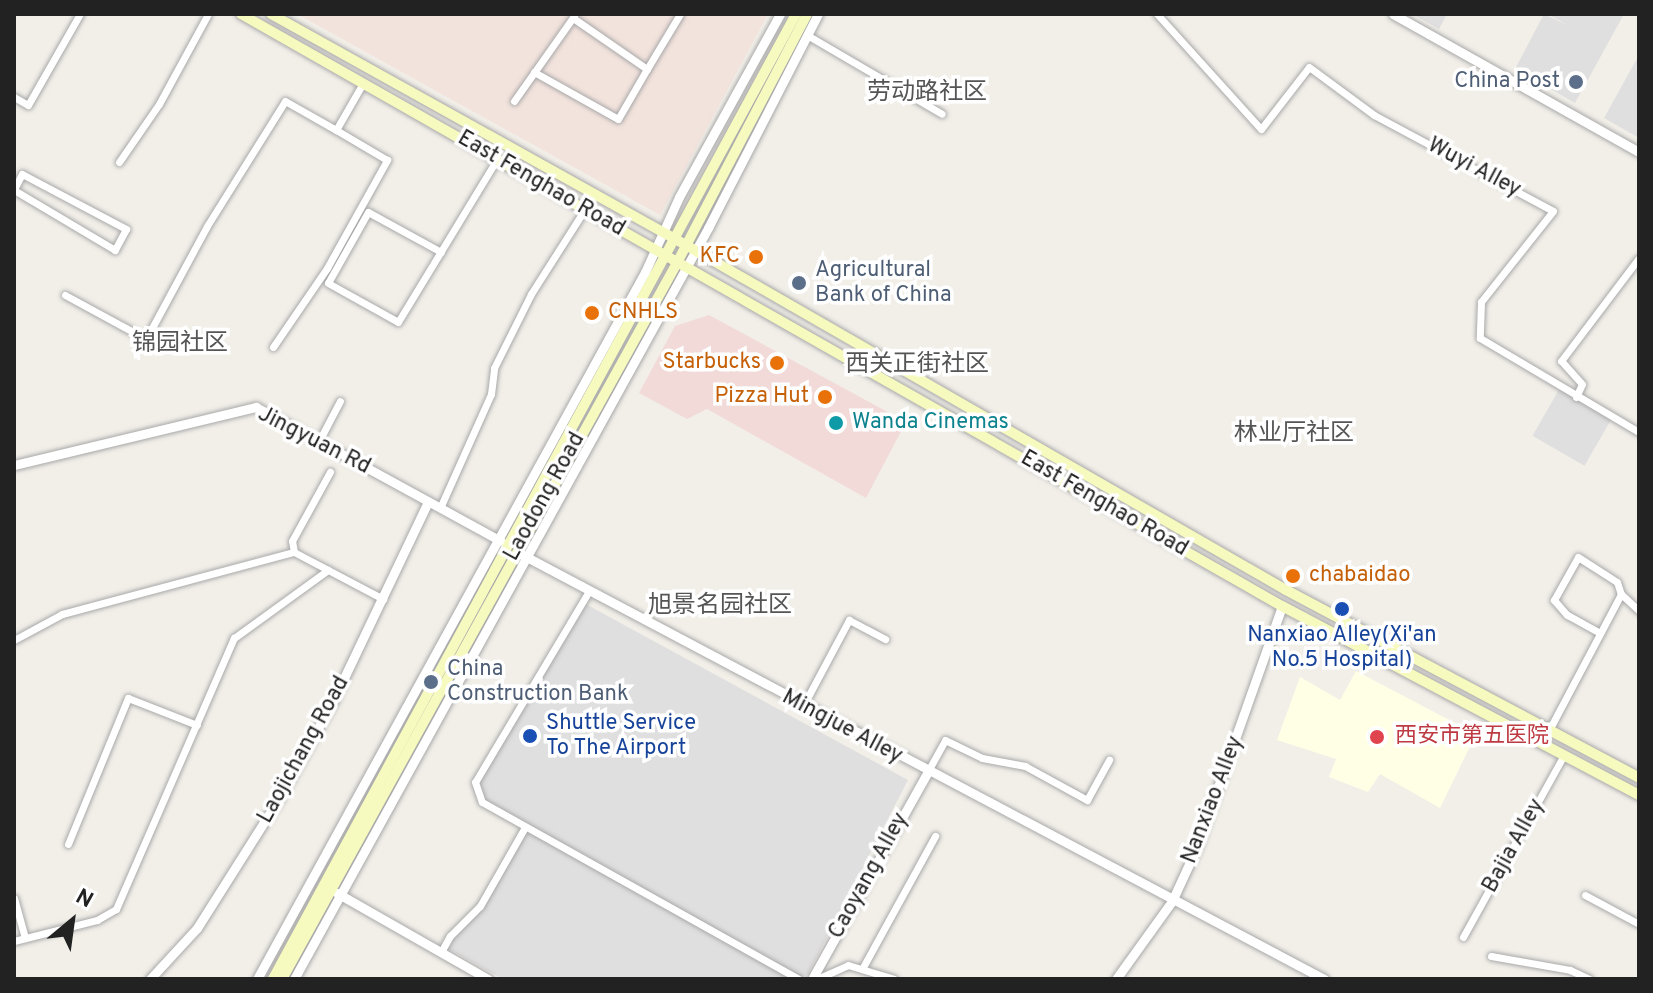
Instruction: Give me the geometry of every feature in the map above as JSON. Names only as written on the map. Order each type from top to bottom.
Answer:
[{"type":"main road","name":"East Fenghao Road","points":[[241,14],[1282,606],[1639,795]]},
{"type":"main road","name":"East Fenghao Road","points":[[271,14],[695,250],[1286,590],[1639,778]]},
{"type":"main road","name":"Laodong Road","points":[[511,548],[682,264],[679,242],[796,14]]},
{"type":"main road","name":"Laodong Road","points":[[282,979],[666,255],[679,242],[807,14]]},
{"type":"main road","name":"Laodong Road","points":[[273,979],[331,890]]},
{"type":"street","points":[[14,97],[28,105],[80,14]]},
{"type":"street","points":[[119,162],[159,104],[208,14]]},
{"type":"street","points":[[534,72],[618,119],[680,14]]},
{"type":"street","name":"Laodong Road","points":[[294,979],[331,890],[511,548],[663,233],[780,14]]},
{"type":"street","name":"Laodong Road","points":[[682,264],[695,250],[818,14]]},
{"type":"street","name":"Wuyi Alley","points":[[1157,14],[1261,129],[1309,67],[1374,115],[1553,211],[1481,302],[1480,338],[1639,432]]},
{"type":"street","points":[[1393,14],[1639,152]]},
{"type":"street","points":[[514,101],[574,16],[647,69]]},
{"type":"street","points":[[807,35],[942,114]]},
{"type":"street","points":[[336,130],[363,83]]},
{"type":"street","points":[[65,295],[146,339],[207,226],[285,101],[387,160],[327,268],[273,347]]},
{"type":"street","points":[[441,252],[368,212],[328,283],[398,322],[441,252],[497,159]]},
{"type":"street","points":[[22,174],[126,229],[115,250],[14,190],[22,174]]},
{"type":"street","points":[[440,508],[491,394],[494,368],[531,294],[585,209]]},
{"type":"street","points":[[1576,397],[1582,384],[1561,361],[1639,258]]},
{"type":"street","points":[[319,441],[340,401]]},
{"type":"street","name":"Jingyuan Rd","points":[[14,465],[256,407],[511,548]]},
{"type":"street","points":[[294,552],[292,541],[330,472]]},
{"type":"street","name":"Laojichang Road","points":[[150,979],[197,928],[278,800],[383,599],[428,502]]},
{"type":"street","name":"Laodong Road","points":[[257,979],[511,548]]},
{"type":"street","name":"Mingjue Alley","points":[[511,548],[927,773],[1324,979]]},
{"type":"street","points":[[14,640],[62,614],[294,552],[383,599]]},
{"type":"street","points":[[1600,633],[1567,615],[1554,600],[1578,557],[1604,571],[1639,611]]},
{"type":"street","points":[[14,941],[97,920],[116,909],[234,638],[328,570]]},
{"type":"street","points":[[589,591],[475,782],[482,802],[799,979]]},
{"type":"street","points":[[1548,732],[1621,594]]},
{"type":"street","name":"Nanxiao Alley","points":[[1116,979],[1172,901],[1196,849],[1282,606]]},
{"type":"street","points":[[803,706],[849,620],[885,639]]},
{"type":"street","points":[[68,844],[128,698],[197,725]]},
{"type":"street","points":[[927,773],[945,740],[982,758],[1025,766],[1087,800],[1109,760]]},
{"type":"street","name":"Bajia Alley","points":[[1463,937],[1564,755]]},
{"type":"street","name":"Caoyang Alley","points":[[815,979],[927,773]]},
{"type":"street","points":[[441,952],[450,936],[480,906],[525,827]]},
{"type":"street","points":[[862,969],[935,836]]},
{"type":"street","points":[[331,890],[488,979]]},
{"type":"street","points":[[1585,895],[1639,924]]},
{"type":"street","points":[[14,898],[25,938]]},
{"type":"street","points":[[1491,956],[1570,970],[1589,979]]},
{"type":"street","name":"Caoyang Alley","points":[[815,979],[848,965],[894,979]]},
{"type":"shaded area","points":[[297,14],[768,14],[660,215]]},
{"type":"shaded area","points":[[1412,14],[1447,14],[1439,29]]},
{"type":"shaded area","points":[[1544,14],[1567,25],[1548,14],[1624,14],[1575,103],[1515,69]]},
{"type":"shaded area","points":[[1639,55],[1639,138],[1604,118]]},
{"type":"shaded area","points":[[709,315],[906,422],[866,498],[707,409],[687,419],[639,393],[675,326]]},
{"type":"shaded area","points":[[1560,388],[1612,418],[1584,466],[1532,436]]},
{"type":"shaded area","points":[[582,602],[908,780],[808,974],[797,979],[503,979],[445,947],[480,906],[525,827],[482,802],[475,782]]},
{"type":"shaded area","name":"西安市第五医院","points":[[1356,671],[1476,734],[1440,808],[1380,774],[1368,792],[1329,777],[1336,759],[1277,740],[1300,677],[1340,700]]},
{"type":"place","name":"China Post","points":[[1576,82]]},
{"type":"place","name":"KFC","points":[[756,257]]},
{"type":"place","name":"Agricultural Bank of China","points":[[799,283]]},
{"type":"place","name":"CNHLS","points":[[592,313]]},
{"type":"place","name":"Starbucks","points":[[777,363]]},
{"type":"place","name":"Pizza Hut","points":[[825,397]]},
{"type":"place","name":"Wanda Cinemas","points":[[836,423]]},
{"type":"place","name":"chabaidao","points":[[1293,576]]},
{"type":"place","name":"Nanxiao Alley(Xi'an No.5 Hospital)","points":[[1342,609]]},
{"type":"place","name":"China Construction Bank","points":[[431,682]]},
{"type":"place","name":"Shuttle Service To The Airport","points":[[530,736]]},
{"type":"place","name":"西安市第五医院","points":[[1377,737]]},
{"type":"district","name":"劳动路社区","points":[[927,94]]},
{"type":"district","name":"锦园社区","points":[[180,345]]},
{"type":"district","name":"西关正街社区","points":[[917,366]]},
{"type":"district","name":"林业厅社区","points":[[1294,435]]},
{"type":"district","name":"旭景名园社区","points":[[720,607]]}]
